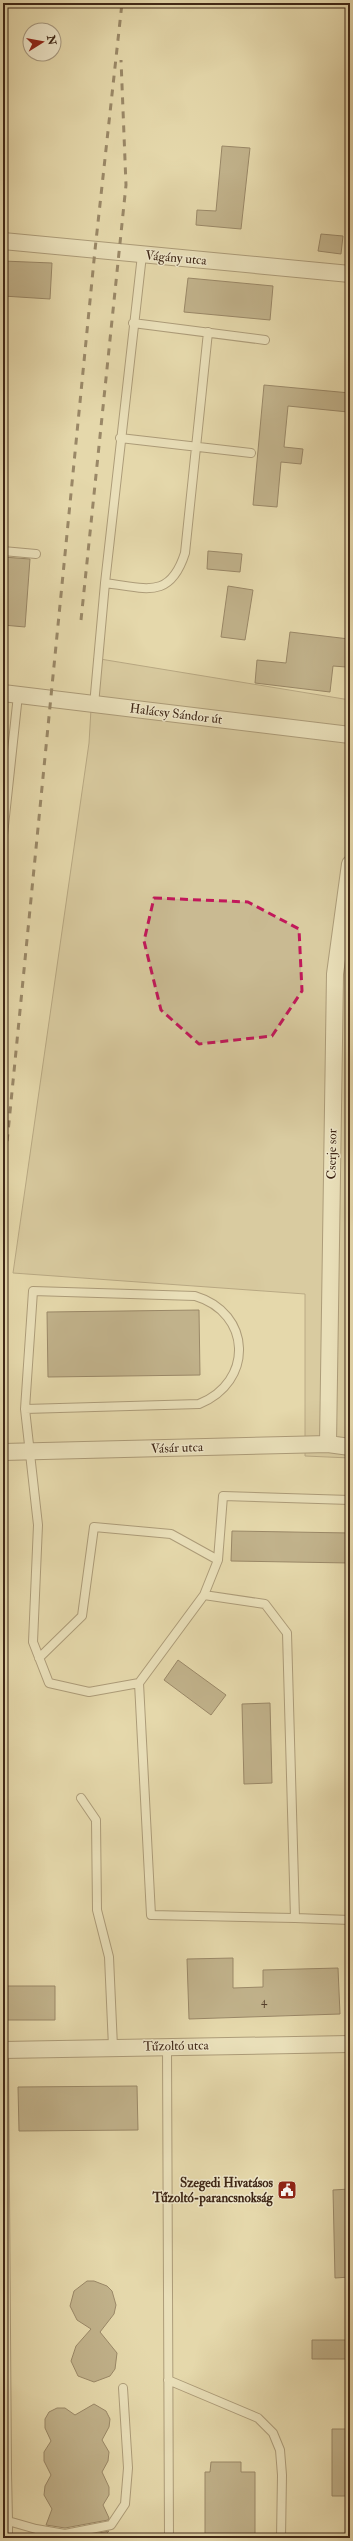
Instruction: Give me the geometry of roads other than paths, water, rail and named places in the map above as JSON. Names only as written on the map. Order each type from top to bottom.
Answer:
[{"type":"street","name":"Vágány utca","points":[[3,241],[350,274]]},
{"type":"street","name":"Halácsy Sándor út","points":[[10,694],[350,735]]},
{"type":"street","name":"Cserje sor","points":[[328,1444],[335,974],[346,913],[350,864]]},
{"type":"street","name":"Vásár utca","points":[[3,1452],[328,1444],[350,1447]]},
{"type":"street","name":"Tűzoltó utca","points":[[4,2050],[350,2044]]},
{"type":"lane","points":[[94,704],[120,438],[142,255]]},
{"type":"lane","points":[[133,323],[265,340]]},
{"type":"lane","points":[[105,583],[150,588],[171,582],[180,570],[185,553],[208,332]]},
{"type":"lane","points":[[120,438],[251,453]]},
{"type":"lane","points":[[3,551],[36,554]]},
{"type":"lane","points":[[3,835],[10,694]]},
{"type":"lane","points":[[25,1409],[199,1404],[220,1393],[234,1374],[240,1351],[235,1330],[223,1312],[205,1299],[195,1296],[33,1290],[25,1409],[38,1525],[33,1642],[49,1683],[89,1692],[139,1684]]},
{"type":"lane","points":[[350,1500],[223,1496],[218,1560],[204,1595],[139,1684],[151,1915],[350,1920]]},
{"type":"lane","points":[[39,1658],[82,1616],[94,1527],[171,1534],[218,1560]]},
{"type":"lane","points":[[204,1595],[265,1604],[287,1633],[294,1918]]},
{"type":"lane","points":[[82,1798],[96,1820],[97,1910],[109,1957],[113,2047]]},
{"type":"lane","points":[[168,2046],[169,2538]]},
{"type":"lane","points":[[4,2050],[5,2472],[8,2538]]},
{"type":"lane","points":[[168,2380],[258,2418],[273,2433],[280,2450],[282,2475],[281,2538]]},
{"type":"lane","points":[[8,2521],[36,2529],[65,2534],[111,2525],[125,2504],[128,2468],[124,2388]]},
{"type":"railway","points":[[3,1183],[95,250],[122,3]]},
{"type":"railway","points":[[81,620],[126,185],[121,60]]},
{"type":"place","name":"Szegedi Hivatásos Tűzoltó-parancsnokság","points":[[287,2190]]}]
